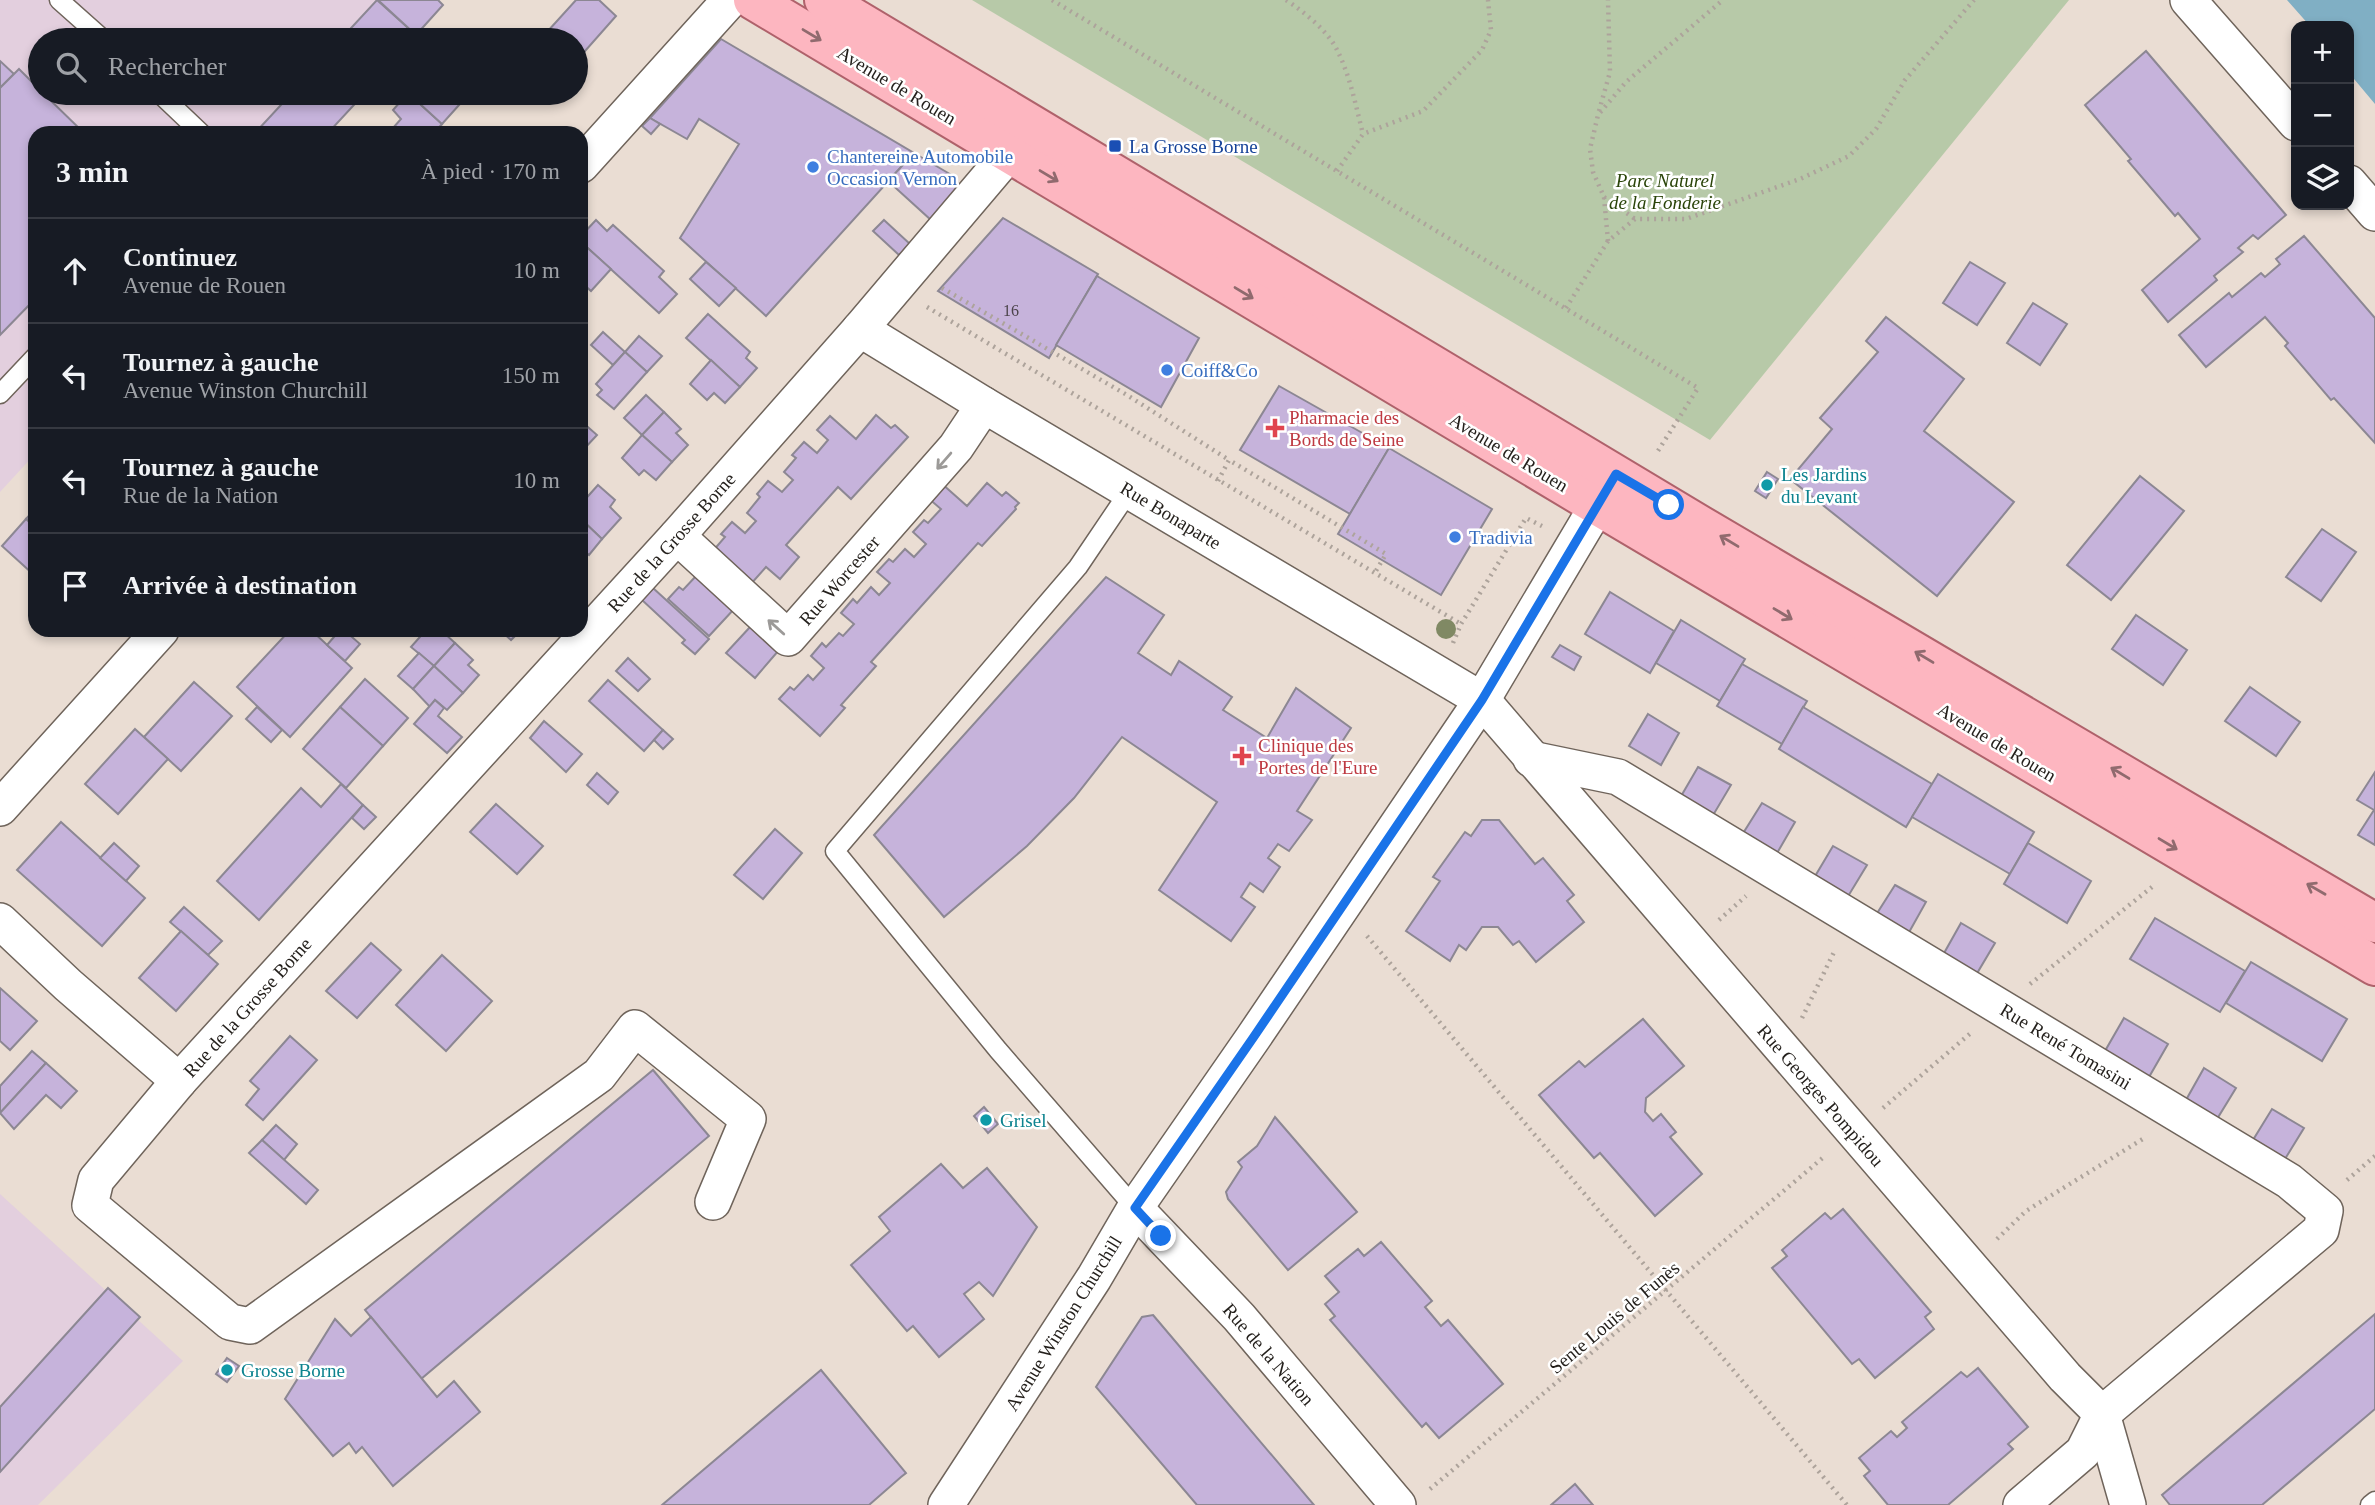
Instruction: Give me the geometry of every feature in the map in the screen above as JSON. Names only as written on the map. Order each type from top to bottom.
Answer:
[{"type":"main road","name":"Avenue de Rouen","points":[[753,0],[1021,138],[2046,750],[2375,966]]},
{"type":"main road","name":"Avenue de Rouen","points":[[824,0],[1021,138]]},
{"type":"main road","name":"Avenue de Rouen","points":[[2046,750],[2375,923]]},
{"type":"street","points":[[588,157],[730,0]]},
{"type":"street","points":[[2188,0],[2291,117]]},
{"type":"street","name":"Rue de la Grosse Borne","points":[[588,633],[869,335],[1021,138]]},
{"type":"street","points":[[2354,189],[2375,212]]},
{"type":"street","name":"Rue Bonaparte","points":[[869,335],[1482,700]]},
{"type":"street","name":"Rue Worcester","points":[[677,536],[788,638],[956,447],[984,405]]},
{"type":"street","name":"Avenue Winston Churchill","points":[[946,1505],[1094,1278],[1135,1208],[1482,700],[1607,490]]},
{"type":"street","points":[[0,808],[155,637]]},
{"type":"street","name":"Rue de la Grosse Borne","points":[[585,637],[179,1081],[96,1180],[90,1205],[230,1322],[250,1326],[599,1075],[635,1028],[748,1119],[713,1202]]},
{"type":"street","name":"Rue Georges Pompidou","points":[[1482,700],[2065,1377],[2102,1414],[2128,1505]]},
{"type":"street","name":"Rue René Tomasini","points":[[1531,759],[1618,777],[1992,1015],[2289,1181],[2325,1211],[2320,1230],[2102,1414]]},
{"type":"street","points":[[0,921],[68,985],[179,1081]]},
{"type":"street","name":"Rue de la Nation","points":[[1135,1208],[1410,1501]]},
{"type":"street","points":[[2021,1505],[2083,1452],[2102,1414]]},
{"type":"lane","points":[[59,0],[90,28]]},
{"type":"lane","points":[[172,105],[194,126]]},
{"type":"lane","points":[[0,394],[28,364]]},
{"type":"lane","points":[[1130,490],[1078,568],[835,851],[998,1050],[1135,1208]]},
{"type":"lane","points":[[2370,1505],[2375,1501]]},
{"type":"path","points":[[1052,0],[1698,387],[1653,459]]},
{"type":"path","points":[[1286,0],[1306,13],[1337,48],[1363,134]]},
{"type":"path","points":[[1337,171],[1363,134],[1423,111],[1482,50],[1491,30],[1488,0]]},
{"type":"path","points":[[1608,0],[1610,72],[1590,149],[1593,172],[1604,197],[1608,241]]},
{"type":"path","points":[[1598,115],[1626,82],[1723,0]]},
{"type":"path","points":[[1604,197],[1634,219],[1686,219],[1800,180],[1849,156],[1876,129],[1905,80],[1974,0]]},
{"type":"path","points":[[1566,308],[1608,241],[1634,219]]},
{"type":"path","points":[[932,282],[1127,395],[1386,554],[1373,574]]},
{"type":"path","points":[[869,335],[921,303],[1461,624]]},
{"type":"path","points":[[1218,481],[1229,460]]},
{"type":"path","points":[[1890,1102],[1992,1015],[2152,887]]},
{"type":"path","points":[[1345,902],[1362,931],[1847,1505]]},
{"type":"path","points":[[1801,1020],[1839,940]]},
{"type":"path","points":[[1997,1239],[2026,1211],[2150,1135]]},
{"type":"path","name":"Sente Louis de Funès","points":[[1410,1501],[1668,1291],[1834,1149]]},
{"type":"path","points":[[2346,1182],[2375,1156]]},
{"type":"shaded area","points":[[0,0],[438,0],[443,5],[423,28],[28,28],[28,105],[354,105],[334,126],[28,126],[28,462],[0,492]]},
{"type":"shaded area","points":[[0,1194],[183,1361],[38,1505],[0,1505]]},
{"type":"green space","name":"Parc Naturel de la Fonderie","points":[[972,0],[2069,0],[1710,440]]},
{"type":"water","points":[[2287,0],[2375,0],[2375,104],[2354,79],[2354,21],[2306,21]]},
{"type":"building","points":[[377,0],[408,28],[351,28]]},
{"type":"building","points":[[378,0],[438,0],[443,5],[422,28],[408,28]]},
{"type":"building","points":[[576,0],[599,0],[616,16],[588,48],[588,28],[551,28]]},
{"type":"building","name":"Chantereine Automobile Occasion Vernon","points":[[721,39],[914,153],[766,316],[680,238],[739,144],[699,119],[687,139],[650,118]]},
{"type":"building","points":[[2146,51],[2286,215],[2258,239],[2253,235],[2238,248],[2243,252],[2214,276],[2217,280],[2168,322],[2142,290],[2200,239],[2178,213],[2175,216],[2085,105]]},
{"type":"building","points":[[0,61],[14,74],[0,88]]},
{"type":"building","points":[[19,69],[28,78],[28,105],[55,105],[77,126],[28,126],[28,306],[0,335],[0,88]]},
{"type":"building","points":[[281,105],[354,105],[334,126],[261,126]]},
{"type":"building","points":[[397,105],[421,105],[442,124],[395,126],[401,119],[393,110]]},
{"type":"building","points":[[421,105],[459,105],[442,124]]},
{"type":"building","points":[[650,118],[660,124],[651,134],[642,126]]},
{"type":"building","points":[[914,153],[955,177],[957,192],[931,220],[888,181]]},
{"type":"building","points":[[1003,218],[1098,274],[1049,358],[938,291]]},
{"type":"building","points":[[596,220],[607,231],[613,225],[664,271],[659,277],[677,294],[659,313],[588,248],[588,229]]},
{"type":"building","points":[[884,220],[910,244],[899,255],[873,231]]},
{"type":"building","points":[[2304,236],[2375,318],[2375,443],[2334,398],[2331,400],[2285,346],[2288,343],[2265,317],[2206,367],[2179,335],[2229,293],[2232,297],[2261,273],[2265,277],[2280,264],[2276,259]]},
{"type":"building","points":[[588,248],[611,269],[591,291],[588,288]]},
{"type":"building","points":[[706,262],[736,288],[719,306],[690,279]]},
{"type":"building","points":[[1970,262],[2005,283],[1977,325],[1943,303]]},
{"type":"building","points":[[1097,276],[1199,338],[1161,407],[1056,345]]},
{"type":"building","points":[[2033,303],[2067,324],[2040,365],[2007,343]]},
{"type":"building","points":[[708,314],[750,352],[746,358],[757,368],[740,387],[686,338]]},
{"type":"building","points":[[1886,317],[1964,379],[1924,431],[2014,502],[1937,596],[1790,479],[1832,429],[1820,418],[1878,352],[1866,341]]},
{"type":"building","points":[[603,332],[625,352],[613,365],[591,345]]},
{"type":"building","points":[[639,336],[662,356],[647,372],[625,352]]},
{"type":"building","points":[[625,352],[647,372],[614,409],[597,395],[602,390],[596,384]]},
{"type":"building","points":[[711,360],[740,387],[725,403],[714,393],[707,400],[690,384]]},
{"type":"building","points":[[1279,386],[1389,448],[1350,514],[1240,450]]},
{"type":"building","points":[[646,395],[664,412],[642,435],[624,418]]},
{"type":"building","points":[[664,412],[681,429],[676,433],[688,445],[672,462],[642,435]]},
{"type":"building","points":[[876,415],[891,428],[895,425],[908,437],[851,499],[838,487],[786,545],[799,557],[780,579],[766,567],[750,585],[712,552],[725,537],[721,534],[732,522],[745,533],[756,521],[747,513],[768,481],[782,492],[793,480],[784,472],[796,458],[792,455],[804,442],[817,453],[828,440],[817,430],[830,416],[856,439]]},
{"type":"building","points":[[588,427],[597,435],[588,445]]},
{"type":"building","points":[[642,435],[672,462],[656,480],[644,470],[639,475],[622,458]]},
{"type":"building","points":[[1389,448],[1492,509],[1441,595],[1338,534]]},
{"type":"building","name":"Les Jardins du Levant","points":[[1767,472],[1778,479],[1766,498],[1755,491]]},
{"type":"building","points":[[2140,476],[2184,511],[2111,600],[2067,565]]},
{"type":"building","points":[[941,483],[967,506],[987,483],[1002,496],[1006,492],[1019,503],[982,546],[978,543],[871,662],[876,666],[841,705],[845,708],[820,736],[779,699],[790,687],[794,690],[808,675],[813,680],[824,668],[811,656],[822,643],[826,647],[839,633],[843,636],[854,624],[841,613],[853,599],[857,603],[871,587],[879,595],[890,583],[877,572],[889,559],[893,562],[905,549],[914,557],[926,544],[913,532],[924,520],[928,523],[941,509],[928,498]]},
{"type":"building","points":[[598,485],[615,500],[610,507],[621,518],[602,539],[588,526],[588,496]]},
{"type":"building","points":[[26,519],[28,521],[28,569],[2,546]]},
{"type":"building","points":[[588,526],[602,539],[588,554]]},
{"type":"building","points":[[2322,529],[2356,552],[2321,601],[2286,577]]},
{"type":"building","points":[[697,575],[735,608],[709,636],[668,599],[679,587],[683,590]]},
{"type":"building","name":"Clinique des Portes de l'Eure","points":[[1106,577],[1164,615],[1138,653],[1171,675],[1179,661],[1232,697],[1223,710],[1267,738],[1296,688],[1351,728],[1297,811],[1312,820],[1289,851],[1278,844],[1268,858],[1280,867],[1263,892],[1250,883],[1241,897],[1255,907],[1231,941],[1159,890],[1217,802],[1122,737],[1074,798],[1027,846],[944,917],[874,835]]},
{"type":"building","points":[[653,588],[709,639],[695,654],[682,643],[685,640],[642,600]]},
{"type":"building","points":[[1610,592],[1674,631],[1650,673],[1585,634]]},
{"type":"building","points":[[2136,615],[2187,650],[2163,685],[2112,649]]},
{"type":"building","points":[[1681,620],[1745,659],[1720,701],[1656,663]]},
{"type":"building","points":[[751,626],[779,650],[755,678],[726,653]]},
{"type":"building","points":[[283,637],[319,637],[352,668],[290,737],[237,687]]},
{"type":"building","points":[[334,637],[352,637],[360,644],[345,661],[327,645]]},
{"type":"building","points":[[420,637],[449,637],[455,643],[434,666],[411,647]]},
{"type":"building","points":[[455,643],[473,660],[468,665],[479,675],[463,693],[434,666]]},
{"type":"building","points":[[1560,645],[1581,657],[1574,670],[1552,657]]},
{"type":"building","points":[[419,653],[434,666],[413,689],[398,676]]},
{"type":"building","points":[[628,658],[650,679],[638,691],[616,671]]},
{"type":"building","points":[[1742,664],[1807,701],[1782,744],[1717,706]]},
{"type":"building","points":[[434,666],[463,693],[447,710],[435,700],[430,707],[413,689]]},
{"type":"building","points":[[365,679],[408,718],[383,746],[340,707]]},
{"type":"building","points":[[608,680],[663,730],[644,751],[589,701]]},
{"type":"building","points":[[194,682],[232,716],[181,771],[144,737]]},
{"type":"building","points":[[2250,687],[2300,722],[2276,756],[2225,721]]},
{"type":"building","points":[[435,700],[444,708],[438,716],[462,737],[447,753],[414,724]]},
{"type":"building","points":[[257,707],[282,730],[271,742],[246,719]]},
{"type":"building","points":[[340,707],[383,746],[346,788],[303,749]]},
{"type":"building","points":[[1803,707],[1932,784],[1906,827],[1779,749]]},
{"type":"building","points":[[1648,714],[1679,733],[1661,765],[1629,746]]},
{"type":"building","points":[[544,721],[582,754],[566,772],[530,738]]},
{"type":"building","points":[[135,729],[168,759],[118,814],[85,784]]},
{"type":"building","points":[[663,730],[673,739],[663,749],[654,740]]},
{"type":"building","points":[[1698,767],[1731,785],[1712,817],[1680,798]]},
{"type":"building","points":[[2375,772],[2375,845],[2358,835],[2374,810],[2357,800]]},
{"type":"building","points":[[597,773],[618,792],[608,804],[587,785]]},
{"type":"building","points":[[1938,774],[2034,832],[2010,874],[1912,817]]},
{"type":"building","points":[[341,784],[363,805],[259,920],[217,881],[301,788],[321,807]]},
{"type":"building","points":[[1762,803],[1795,822],[1776,855],[1742,835]]},
{"type":"building","points":[[496,804],[543,846],[517,874],[470,832]]},
{"type":"building","points":[[363,805],[376,817],[364,829],[352,818]]},
{"type":"building","points":[[1482,820],[1499,820],[1535,864],[1543,858],[1574,895],[1567,901],[1584,922],[1536,962],[1519,941],[1513,945],[1498,927],[1482,927],[1466,950],[1459,945],[1450,961],[1406,931],[1440,881],[1433,877],[1465,832],[1471,836]]},
{"type":"building","points":[[61,822],[145,898],[102,946],[17,870]]},
{"type":"building","points":[[775,829],[802,853],[763,899],[734,875]]},
{"type":"building","points":[[114,843],[139,866],[126,881],[100,858]]},
{"type":"building","points":[[2028,843],[2091,881],[2067,923],[2004,884]]},
{"type":"building","points":[[1833,846],[1867,865],[1847,898],[1814,878]]},
{"type":"building","points":[[1895,885],[1926,902],[1908,934],[1876,915]]},
{"type":"building","points":[[184,907],[222,941],[208,955],[170,922]]},
{"type":"building","points":[[2155,918],[2245,971],[2220,1012],[2130,959]]},
{"type":"building","points":[[1961,923],[1995,943],[1976,975],[1943,955]]},
{"type":"building","points":[[181,931],[218,964],[176,1011],[139,978]]},
{"type":"building","points":[[371,943],[401,970],[357,1018],[326,991]]},
{"type":"building","points":[[442,955],[492,1001],[446,1051],[396,1005]]},
{"type":"building","points":[[2251,962],[2347,1019],[2322,1061],[2226,1003]]},
{"type":"building","points":[[0,988],[37,1021],[10,1050],[0,1041]]},
{"type":"building","points":[[2124,1018],[2168,1044],[2149,1077],[2105,1051]]},
{"type":"building","points":[[1643,1019],[1684,1066],[1646,1098],[1645,1112],[1653,1121],[1661,1114],[1676,1132],[1670,1137],[1702,1174],[1655,1216],[1600,1153],[1594,1158],[1539,1095],[1579,1061],[1585,1067]]},
{"type":"building","points":[[290,1036],[317,1060],[263,1120],[246,1105],[259,1089],[250,1081]]},
{"type":"building","points":[[32,1051],[46,1063],[0,1113],[0,1086]]},
{"type":"building","points":[[46,1063],[77,1091],[61,1108],[46,1095],[14,1129],[0,1113]]},
{"type":"building","points":[[2204,1068],[2236,1088],[2217,1119],[2186,1100]]},
{"type":"building","points":[[653,1070],[709,1136],[421,1379],[365,1310]]},
{"type":"building","name":"Grisel","points":[[984,1107],[998,1124],[988,1133],[974,1116]]},
{"type":"building","points":[[2272,1109],[2304,1128],[2285,1159],[2253,1140]]},
{"type":"building","points":[[1275,1117],[1357,1212],[1288,1270],[1228,1199],[1226,1192],[1242,1167],[1238,1162],[1257,1146]]},
{"type":"building","points":[[276,1125],[297,1144],[284,1160],[262,1140]]},
{"type":"building","points":[[262,1140],[318,1190],[306,1204],[249,1153]]},
{"type":"building","points":[[941,1164],[963,1188],[987,1168],[1037,1227],[993,1296],[979,1282],[964,1294],[984,1319],[939,1357],[913,1326],[907,1331],[851,1265],[890,1231],[879,1217]]},
{"type":"building","points":[[1843,1209],[1931,1312],[1925,1317],[1934,1329],[1875,1378],[1859,1359],[1852,1364],[1772,1268],[1787,1256],[1782,1250],[1825,1213],[1831,1219]]},
{"type":"building","points":[[1381,1242],[1432,1301],[1425,1307],[1441,1326],[1448,1320],[1503,1384],[1439,1438],[1426,1423],[1422,1427],[1330,1320],[1335,1316],[1325,1304],[1339,1292],[1325,1276],[1358,1249],[1364,1256]]},
{"type":"building","points":[[108,1288],[140,1317],[0,1472],[0,1407]]},
{"type":"building","points":[[2375,1314],[2375,1409],[2262,1505],[2170,1505],[2162,1495]]},
{"type":"building","points":[[1153,1315],[1314,1505],[1197,1505],[1096,1387],[1142,1317]]},
{"type":"building","points":[[371,1317],[437,1397],[454,1381],[480,1412],[393,1486],[362,1447],[356,1453],[349,1443],[333,1456],[285,1399],[335,1319],[351,1336]]},
{"type":"building","name":"Grosse Borne","points":[[227,1358],[239,1366],[227,1382],[216,1374]]},
{"type":"building","points":[[1978,1368],[2028,1427],[2008,1444],[2013,1449],[1948,1505],[1888,1505],[1864,1476],[1870,1471],[1859,1458],[1891,1431],[1897,1437],[1907,1428],[1902,1422],[1961,1372],[1967,1377]]},
{"type":"building","points":[[821,1370],[906,1473],[869,1505],[662,1505]]},
{"type":"building","points":[[1575,1484],[1593,1505],[1551,1505]]},
{"type":"place","name":"La Grosse Borne","points":[[1115,146]]},
{"type":"place","name":"Chantereine Automobile Occasion Vernon","points":[[813,167]]},
{"type":"place","name":"Coiff&Co","points":[[1167,370]]},
{"type":"place","name":"Pharmacie des Bords de Seine","points":[[1275,428]]},
{"type":"place","name":"Les Jardins du Levant","points":[[1767,485]]},
{"type":"place","name":"Tradivia","points":[[1455,537]]},
{"type":"place","name":"Clinique des Portes de l'Eure","points":[[1242,756]]},
{"type":"place","name":"Grisel","points":[[986,1120]]},
{"type":"place","name":"Grosse Borne","points":[[227,1370]]},
{"type":"route","points":[[1161,1236],[1135,1208],[1482,700],[1616,474],[1669,505]]}]
